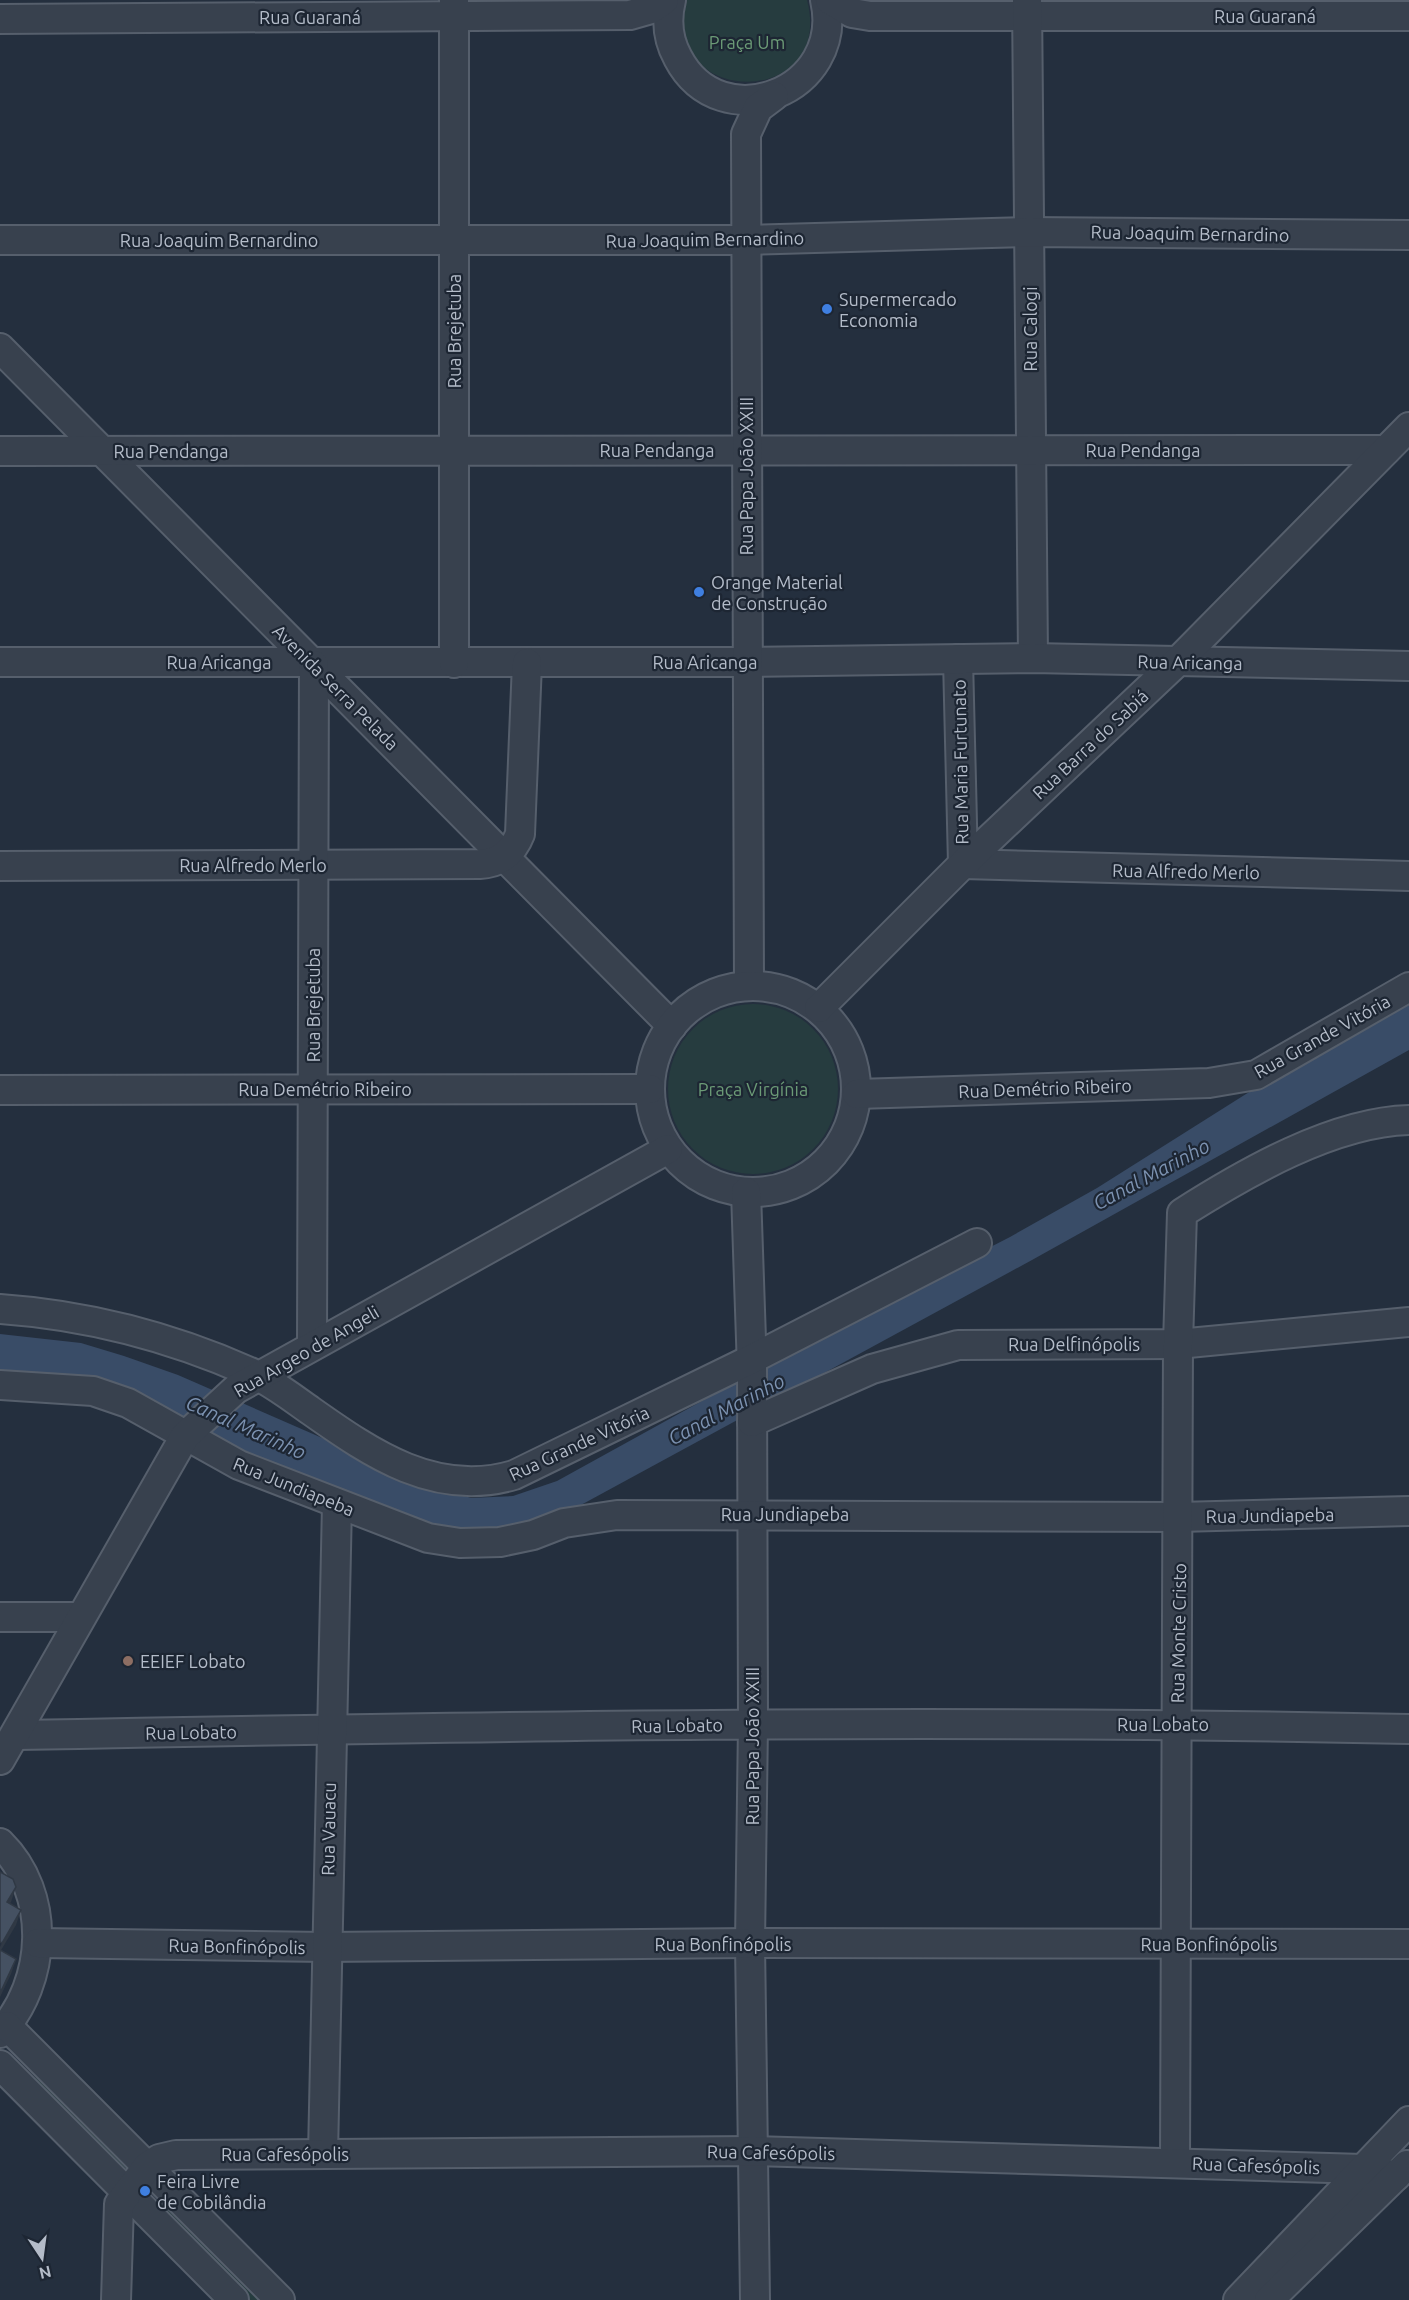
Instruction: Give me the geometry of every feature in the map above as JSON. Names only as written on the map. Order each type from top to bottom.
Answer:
[{"type":"street","name":"Rua Guaraná","points":[[0,19],[239,9],[454,8],[620,15],[641,13],[664,0]]},
{"type":"street","points":[[671,0],[669,30],[676,55],[691,77],[705,88],[722,96],[748,100],[774,96],[804,77],[820,55],[826,38],[827,0]]},
{"type":"street","name":"Rua Guaraná","points":[[827,0],[852,13],[870,15],[1027,8],[1409,16]]},
{"type":"street","name":"Rua Brejetuba","points":[[454,8],[454,663]]},
{"type":"street","name":"Rua Calogi","points":[[1027,8],[1033,658]]},
{"type":"street","name":"Rua Guaraná","points":[[620,15],[649,26],[660,34],[676,55]]},
{"type":"street","name":"Rua Guaraná","points":[[826,38],[846,23],[870,15]]},
{"type":"street","name":"Rua Papa João XXIII","points":[[722,96],[740,119],[746,146]]},
{"type":"street","name":"Rua Papa João XXIII","points":[[749,986],[746,134],[752,117],[765,101],[774,96]]},
{"type":"street","name":"Rua Joaquim Bernardino","points":[[0,240],[745,240],[1029,232],[1409,235]]},
{"type":"street","name":"Avenida Serra Pelada","points":[[0,348],[672,1026]]},
{"type":"street","name":"Rua Barra do Sabiá","points":[[819,1008],[963,864],[1178,661],[1409,427]]},
{"type":"street","name":"Rua Pendanga","points":[[0,451],[1386,450]]},
{"type":"street","name":"Rua Aricanga","points":[[0,662],[747,663],[1033,658],[1409,666]]},
{"type":"street","name":"Rua Maria Furtunato","points":[[958,659],[963,864]]},
{"type":"street","name":"Rua Brejetuba","points":[[312,663],[312,1345]]},
{"type":"street","points":[[504,857],[511,851],[520,834],[527,663]]},
{"type":"street","name":"Rua Alfredo Merlo","points":[[0,866],[480,864],[504,857]]},
{"type":"street","name":"Rua Alfredo Merlo","points":[[963,864],[1409,876]]},
{"type":"street","points":[[749,986],[786,991],[819,1008],[836,1026],[848,1047],[855,1070],[857,1094],[852,1119],[835,1152],[817,1170],[783,1188],[746,1192],[723,1189],[702,1180],[683,1167],[668,1149],[654,1120],[650,1089],[657,1051],[672,1026],[688,1010],[706,998],[749,986]]},
{"type":"street","name":"Rua Grande Vitória","points":[[1233,1080],[1256,1075],[1281,1062],[1409,987]]},
{"type":"street","name":"Rua Demétrio Ribeiro","points":[[857,1094],[1197,1084],[1233,1080]]},
{"type":"street","name":"Rua Demétrio Ribeiro","points":[[0,1090],[650,1089]]},
{"type":"street","name":"Rua Monte Cristo","points":[[1175,2162],[1176,1724],[1182,1213],[1236,1178],[1311,1143],[1399,1120]]},
{"type":"street","name":"Rua Argeo de Angeli","points":[[0,1760],[80,1617],[189,1432],[245,1382],[668,1149]]},
{"type":"street","name":"Rua Papa João XXIII","points":[[746,1192],[752,1364],[753,1724],[750,1943],[755,2300]]},
{"type":"street","name":"Rua Grande Vitória","points":[[0,1309],[56,1316],[134,1331],[245,1382],[377,1455],[433,1478],[466,1483],[514,1475],[752,1364],[977,1243]]},
{"type":"street","name":"Rua Delfinópolis","points":[[752,1418],[872,1369],[958,1345],[1179,1344],[1409,1322]]},
{"type":"street","points":[[0,1385],[93,1391],[128,1403],[189,1432]]},
{"type":"street","name":"Rua Jundiapeba","points":[[189,1432],[239,1465],[428,1538],[460,1543],[500,1542],[590,1517],[752,1514],[1179,1517],[1409,1511]]},
{"type":"street","name":"Rua Vauacu","points":[[323,2154],[325,1947],[337,1504]]},
{"type":"street","points":[[0,1617],[80,1617]]},
{"type":"street","name":"Rua Lobato","points":[[16,1735],[753,1724],[1176,1724],[1409,1729]]},
{"type":"street","points":[[0,1843],[19,1869],[30,1892],[36,1917],[38,1943],[29,1987],[4,2030],[147,2167],[279,2300]]},
{"type":"street","name":"Rua Bonfinópolis","points":[[38,1943],[325,1947],[750,1943],[1409,1944]]},
{"type":"street","points":[[0,2065],[234,2300]]},
{"type":"street","points":[[1238,2300],[1409,2121]]},
{"type":"street","name":"Rua Cafesópolis","points":[[147,2167],[159,2159],[176,2155],[754,2151],[1402,2169]]},
{"type":"street","points":[[116,2300],[116,2213],[126,2191],[147,2167]]},
{"type":"street","points":[[1269,2300],[1402,2169]]},
{"type":"green space","name":"Praça Um","points":[[687,0],[807,0],[809,36],[796,62],[774,77],[747,82],[719,76],[697,61],[685,36]]},
{"type":"green space","name":"Praça Virgínia","points":[[753,1004],[770,1005],[786,1010],[813,1029],[832,1056],[837,1072],[837,1106],[832,1122],[813,1149],[786,1168],[770,1173],[753,1174],[736,1173],[720,1168],[693,1149],[674,1122],[669,1106],[668,1089],[669,1072],[674,1056],[693,1029],[720,1010],[736,1005]]},
{"type":"green space","points":[[39,2076],[127,2163],[127,2171],[124,2173],[32,2080]]},
{"type":"green space","points":[[164,2201],[263,2300],[248,2300],[157,2206]]},
{"type":"water","name":"Canal Marinho","points":[[1409,1002],[1409,1050],[1032,1260],[557,1518],[447,1537],[273,1473],[178,1417],[0,1374],[0,1334],[81,1343],[178,1375],[430,1485],[471,1498],[513,1496],[557,1481],[858,1315],[1010,1237],[1097,1188],[1246,1094]]},
{"type":"building","points":[[0,1872],[13,1879],[16,1887],[7,1902],[21,1910],[2,1943],[0,1942]]},
{"type":"building","points":[[0,1950],[16,1959],[0,1992]]},
{"type":"place","name":"Supermercado Economia","points":[[827,309]]},
{"type":"place","name":"Orange Material de Construção","points":[[699,592]]},
{"type":"place","name":"EEIEF Lobato","points":[[128,1661]]},
{"type":"place","name":"Feira Livre de Cobilândia","points":[[145,2191]]}]
